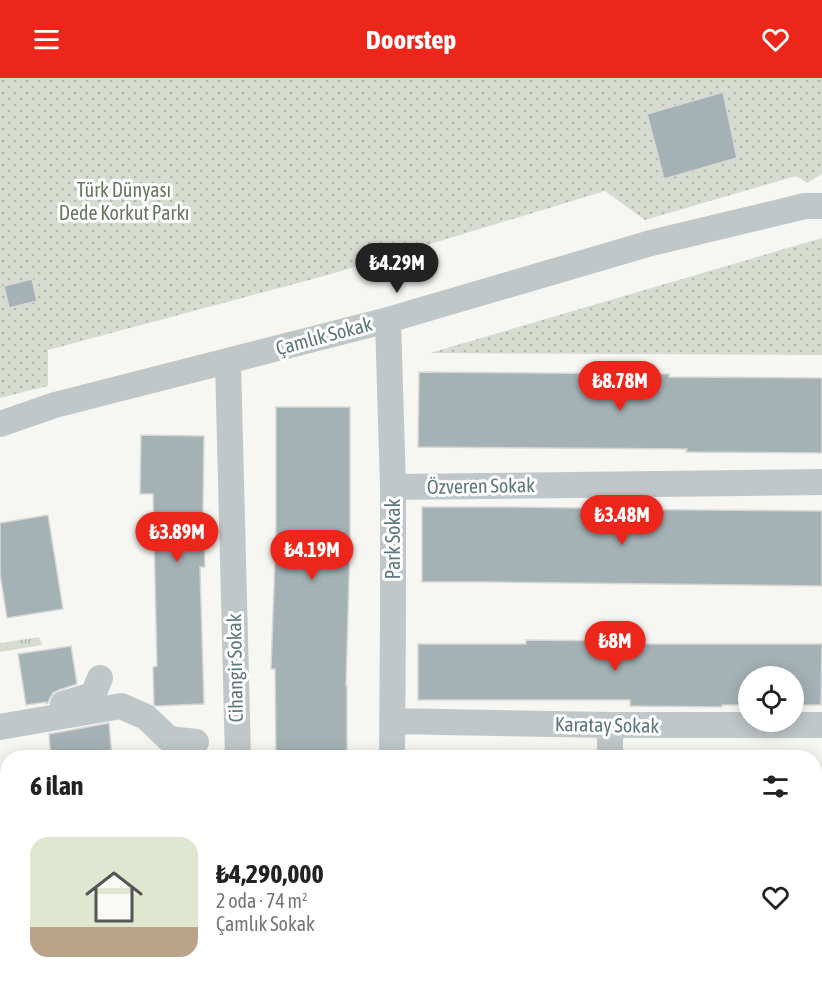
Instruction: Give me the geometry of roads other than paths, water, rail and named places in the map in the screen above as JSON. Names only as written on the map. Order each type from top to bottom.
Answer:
[{"type":"street","name":"Çamlık Sokak","points":[[0,423],[55,405],[388,320],[651,243],[816,202]]},
{"type":"street","name":"Park Sokak","points":[[388,320],[393,487],[392,750]]},
{"type":"street","name":"Cihangir Sokak","points":[[228,362],[237,750]]},
{"type":"street","name":"Özveren Sokak","points":[[393,487],[822,482]]},
{"type":"street","points":[[0,712],[67,703],[93,695],[100,678]]},
{"type":"street","points":[[0,727],[121,706],[146,717],[169,739],[196,742]]},
{"type":"street","name":"Karatay Sokak","points":[[392,721],[610,725],[822,725]]},
{"type":"street","points":[[610,725],[610,750]]},
{"type":"park label","name":"Türk Dünyası Dede Korkut Parkı","points":[[124,202]]}]
